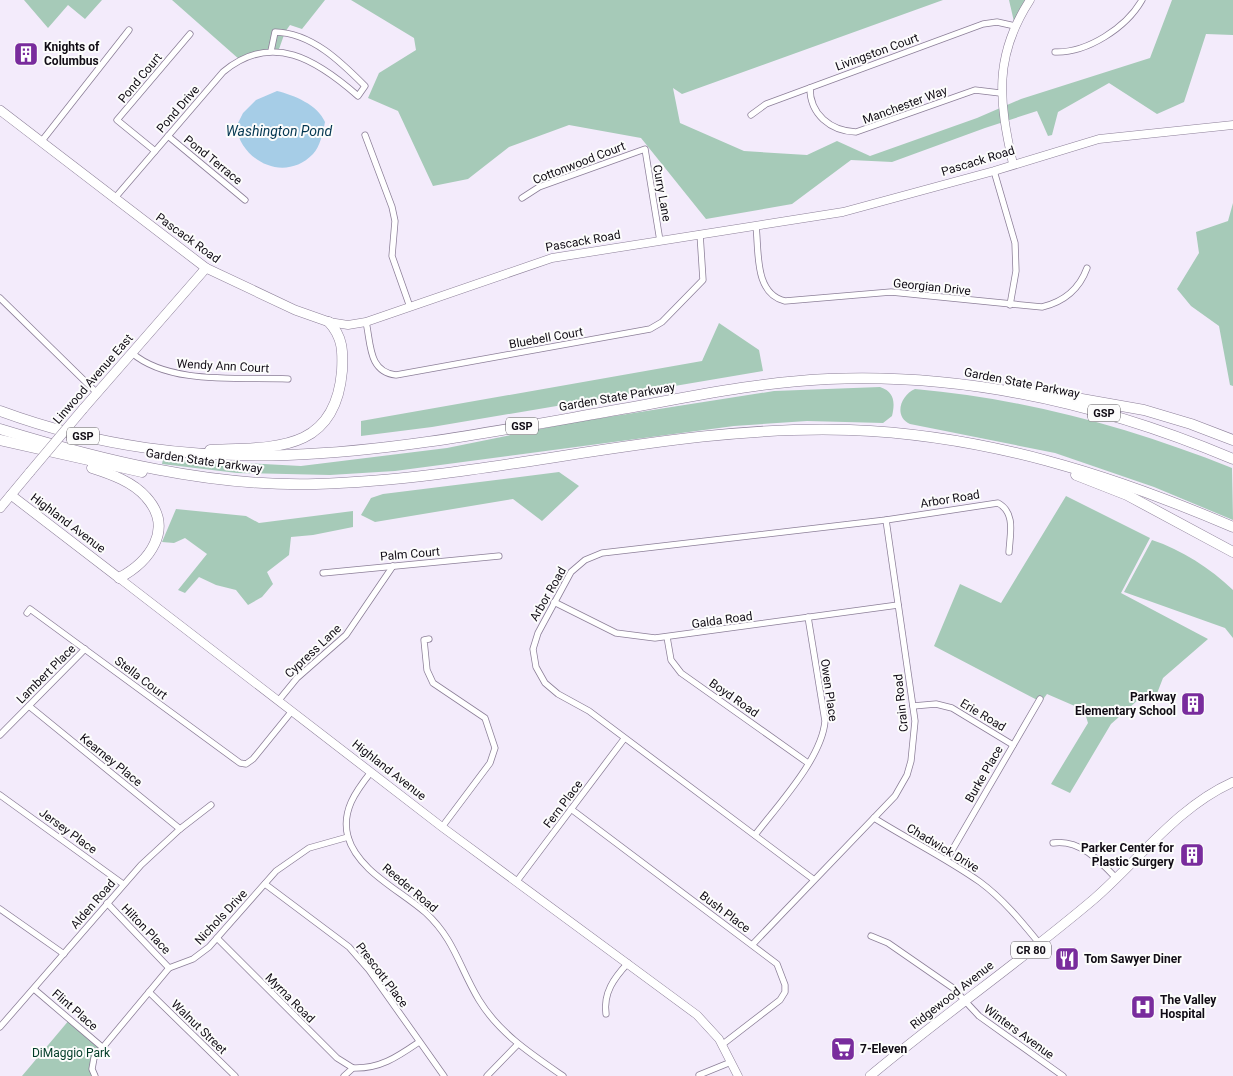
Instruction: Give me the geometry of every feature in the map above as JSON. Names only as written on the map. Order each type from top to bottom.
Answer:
[{"type":"highway","points":[[168,452],[262,449],[293,442],[310,434],[322,423],[332,409],[340,383],[342,345],[339,336],[328,322]]},
{"type":"highway","name":"Garden State Parkway","points":[[0,411],[74,434],[168,452],[260,457],[355,452],[467,436],[735,388],[805,380],[892,379],[969,385],[1054,400],[1106,414],[1174,436],[1233,459]]},
{"type":"highway","points":[[969,385],[1018,386],[1113,404],[1175,418],[1233,440]]},
{"type":"highway","name":"Garden State Parkway","points":[[0,429],[90,454],[161,470],[289,484]]},
{"type":"highway","name":"Garden State Parkway","points":[[0,441],[109,466],[159,475],[251,485],[360,482],[406,478],[708,437],[778,431],[848,430],[895,433],[963,441],[1055,461],[1120,482],[1233,527]]},
{"type":"highway","points":[[0,441],[101,471],[129,484],[147,498],[157,521],[154,545],[139,566],[119,578]]},
{"type":"highway","points":[[1009,450],[1127,495],[1230,552]]},
{"type":"main road","name":"Pascack Road","points":[[0,110],[206,268],[295,310],[328,322]]},
{"type":"main road","name":"Linwood Avenue East","points":[[0,508],[206,268]]},
{"type":"main road","name":"Highland Avenue","points":[[10,495],[119,578]]},
{"type":"main road","name":"Ridgewood Avenue","points":[[870,1076],[1039,943],[1116,878],[1189,809],[1209,794],[1233,782]]},
{"type":"street","points":[[1013,164],[1004,126],[1000,93],[1004,57],[1015,26],[1030,0]]},
{"type":"street","points":[[1055,52],[1070,53],[1116,31],[1131,17],[1142,0]]},
{"type":"street","name":"Livingston Court","points":[[751,115],[766,104],[983,24],[997,22],[1015,26]]},
{"type":"street","points":[[41,142],[129,30]]},
{"type":"street","name":"Pond Drive","points":[[114,199],[232,65],[249,56],[271,51],[291,54],[318,65],[341,80],[358,96],[365,86],[339,60],[318,45],[284,32],[275,32],[271,51]]},
{"type":"street","name":"Pond Court","points":[[155,151],[117,120],[190,34]]},
{"type":"street","name":"Manchester Way","points":[[810,88],[814,108],[823,120],[838,130],[856,132],[975,90],[1000,93]]},
{"type":"street","name":"Pascack Road","points":[[328,322],[348,325],[366,322],[552,258],[843,212],[994,171],[1099,139],[1233,126]]},
{"type":"street","points":[[365,135],[392,207],[395,221],[392,256],[410,307]]},
{"type":"street","name":"Pond Terrace","points":[[168,136],[245,200]]},
{"type":"street","name":"Cottonwood Court","points":[[522,198],[539,187],[645,149]]},
{"type":"street","name":"Curry Lane","points":[[645,149],[660,240]]},
{"type":"street","points":[[994,171],[1015,243],[1016,271],[1010,305]]},
{"type":"street","name":"Georgian Drive","points":[[756,226],[762,281],[768,293],[779,300],[792,301],[891,292],[1042,307],[1060,301],[1076,288],[1087,268]]},
{"type":"street","name":"Bluebell Court","points":[[366,322],[370,350],[376,364],[384,372],[396,376],[650,328],[662,322],[703,280],[700,234]]},
{"type":"street","points":[[0,298],[97,393]]},
{"type":"street","name":"Wendy Ann Court","points":[[132,353],[150,366],[172,374],[288,379]]},
{"type":"street","name":"Arbor Road","points":[[813,879],[589,711],[552,690],[539,675],[534,658],[535,640],[571,572],[577,565],[602,553],[886,520],[998,503],[1006,507],[1010,515],[1009,552]]},
{"type":"street","name":"Crain Road","points":[[753,944],[813,879],[895,796],[907,775],[914,746],[913,706],[886,520]]},
{"type":"street","name":"Palm Court","points":[[323,574],[499,556]]},
{"type":"street","name":"Cypress Lane","points":[[278,700],[297,678],[346,635],[393,566]]},
{"type":"street","name":"Highland Avenue","points":[[119,578],[442,827],[702,1019],[723,1044],[738,1076]]},
{"type":"street","name":"Galda Road","points":[[554,602],[616,633],[644,638],[667,637],[898,604]]},
{"type":"street","name":"Stella Court","points":[[27,613],[30,609],[235,762],[245,764],[253,759],[292,711]]},
{"type":"street","name":"Owen Place","points":[[755,835],[808,763],[822,739],[825,721],[808,617]]},
{"type":"street","name":"Boyd Road","points":[[667,637],[671,660],[681,673],[808,763]]},
{"type":"street","points":[[429,639],[424,640],[429,676],[439,688],[484,718],[495,748],[490,763],[442,827]]},
{"type":"street","name":"Lambert Place","points":[[0,735],[85,649]]},
{"type":"street","name":"Burke Place","points":[[947,859],[1040,699]]},
{"type":"street","name":"Erie Road","points":[[913,706],[936,704],[952,708],[1013,745]]},
{"type":"street","name":"Kearney Place","points":[[29,706],[180,829]]},
{"type":"street","name":"Fern Place","points":[[517,882],[624,739]]},
{"type":"street","name":"Reeder Road","points":[[371,772],[349,804],[346,823],[348,837],[355,852],[366,865],[424,912],[441,929],[461,960],[480,1001],[497,1024],[518,1044],[563,1076]]},
{"type":"street","name":"Jersey Place","points":[[0,795],[123,884]]},
{"type":"street","name":"Alden Road","points":[[1,1025],[123,884],[180,829],[211,805]]},
{"type":"street","name":"Bush Place","points":[[571,809],[753,944],[781,970],[785,992],[780,1000],[770,1010],[723,1044]]},
{"type":"street","name":"Chadwick Drive","points":[[874,818],[910,841],[947,859],[993,893],[1039,943]]},
{"type":"street","name":"Nichols Drive","points":[[96,1076],[93,1063],[102,1047],[169,968],[193,959],[217,938],[276,871],[299,853],[322,843],[348,837]]},
{"type":"street","points":[[1053,843],[1067,841],[1082,848],[1116,878]]},
{"type":"street","name":"Prescott Place","points":[[265,884],[349,947],[369,970],[444,1076]]},
{"type":"street","name":"Hilton Place","points":[[107,903],[169,968]]},
{"type":"street","points":[[0,909],[64,954]]},
{"type":"street","name":"Winters Avenue","points":[[871,936],[896,948],[953,988],[979,1016],[1063,1076]]},
{"type":"street","name":"Myrna Road","points":[[217,938],[337,1058],[352,1068]]},
{"type":"street","points":[[606,1014],[605,1004],[608,991],[615,977],[628,963]]},
{"type":"street","name":"Flint Place","points":[[34,989],[102,1047]]},
{"type":"street","name":"Walnut Street","points":[[149,992],[235,1076]]},
{"type":"street","points":[[344,1076],[352,1068],[366,1068],[385,1064],[419,1042]]},
{"type":"street","points":[[487,1076],[518,1044]]},
{"type":"street","points":[[699,1075],[731,1062]]},
{"type":"green space","points":[[24,0],[102,0],[85,19],[68,5],[48,28]]},
{"type":"green space","points":[[172,0],[325,0],[302,29],[290,25],[285,32],[278,52],[240,60]]},
{"type":"green space","points":[[351,0],[943,0],[682,94],[673,88],[680,123],[744,151],[807,155],[837,141],[870,156],[977,118],[1021,99],[1150,58],[1172,0],[1233,0],[1233,35],[1206,34],[1184,102],[1157,114],[1109,83],[1058,112],[1052,135],[1048,136],[1037,111],[892,162],[851,160],[792,204],[706,219],[641,138],[569,125],[509,147],[468,179],[433,186],[398,111],[368,98],[379,73],[416,50],[414,38]]},
{"type":"green space","points":[[1009,0],[1030,0],[1015,26]]},
{"type":"green space","points":[[1233,203],[1233,386],[1230,385],[1219,326],[1191,306],[1177,289],[1199,253],[1196,232],[1228,221]]},
{"type":"green space","points":[[719,323],[759,350],[763,371],[432,427],[361,436],[361,421],[702,361]]},
{"type":"green space","points":[[880,387],[889,392],[893,398],[894,407],[892,416],[883,423],[807,421],[734,426],[395,471],[330,475],[237,473],[162,464],[163,459],[301,466],[447,448],[570,423],[774,391]]},
{"type":"green space","points":[[915,389],[997,400],[1076,417],[1155,440],[1232,468],[1233,520],[1154,487],[1055,453],[910,424],[905,420],[900,411],[906,396]]},
{"type":"green space","points":[[559,472],[579,486],[542,521],[513,499],[375,522],[361,515],[371,498],[383,494]]},
{"type":"green space","points":[[1066,496],[1150,538],[1121,593],[1208,639],[1163,678],[1156,696],[1147,692],[1111,724],[1070,793],[1051,784],[1088,723],[1084,710],[1047,694],[1041,702],[934,646],[960,584],[1001,603]]},
{"type":"green space","points":[[176,509],[246,516],[259,523],[353,511],[353,527],[313,535],[291,537],[289,555],[267,572],[273,584],[262,597],[248,605],[236,590],[216,585],[199,577],[185,593],[178,590],[207,554],[185,538],[174,543],[162,542]]},
{"type":"green space","points":[[1152,540],[1195,560],[1233,590],[1233,638],[1225,628],[1124,592]]},
{"type":"green space","name":"DiMaggio Park","points":[[70,1019],[102,1047],[93,1063],[95,1076],[22,1076]]},
{"type":"water","name":"Washington Pond","points":[[277,91],[305,102],[322,116],[325,122],[318,147],[313,154],[302,163],[290,167],[278,167],[256,159],[240,139],[236,127],[243,113],[256,100]]},
{"type":"place","name":"Knights of Columbus","points":[[26,54]]},
{"type":"place","name":"Parkway Elementary School","points":[[1193,704]]},
{"type":"place","name":"Parker Center for Plastic Surgery","points":[[1192,855]]},
{"type":"place","name":"Tom Sawyer Diner","points":[[1067,959]]},
{"type":"place","name":"The Valley Hospital","points":[[1143,1007]]},
{"type":"place","name":"7-Eleven","points":[[843,1049]]}]
